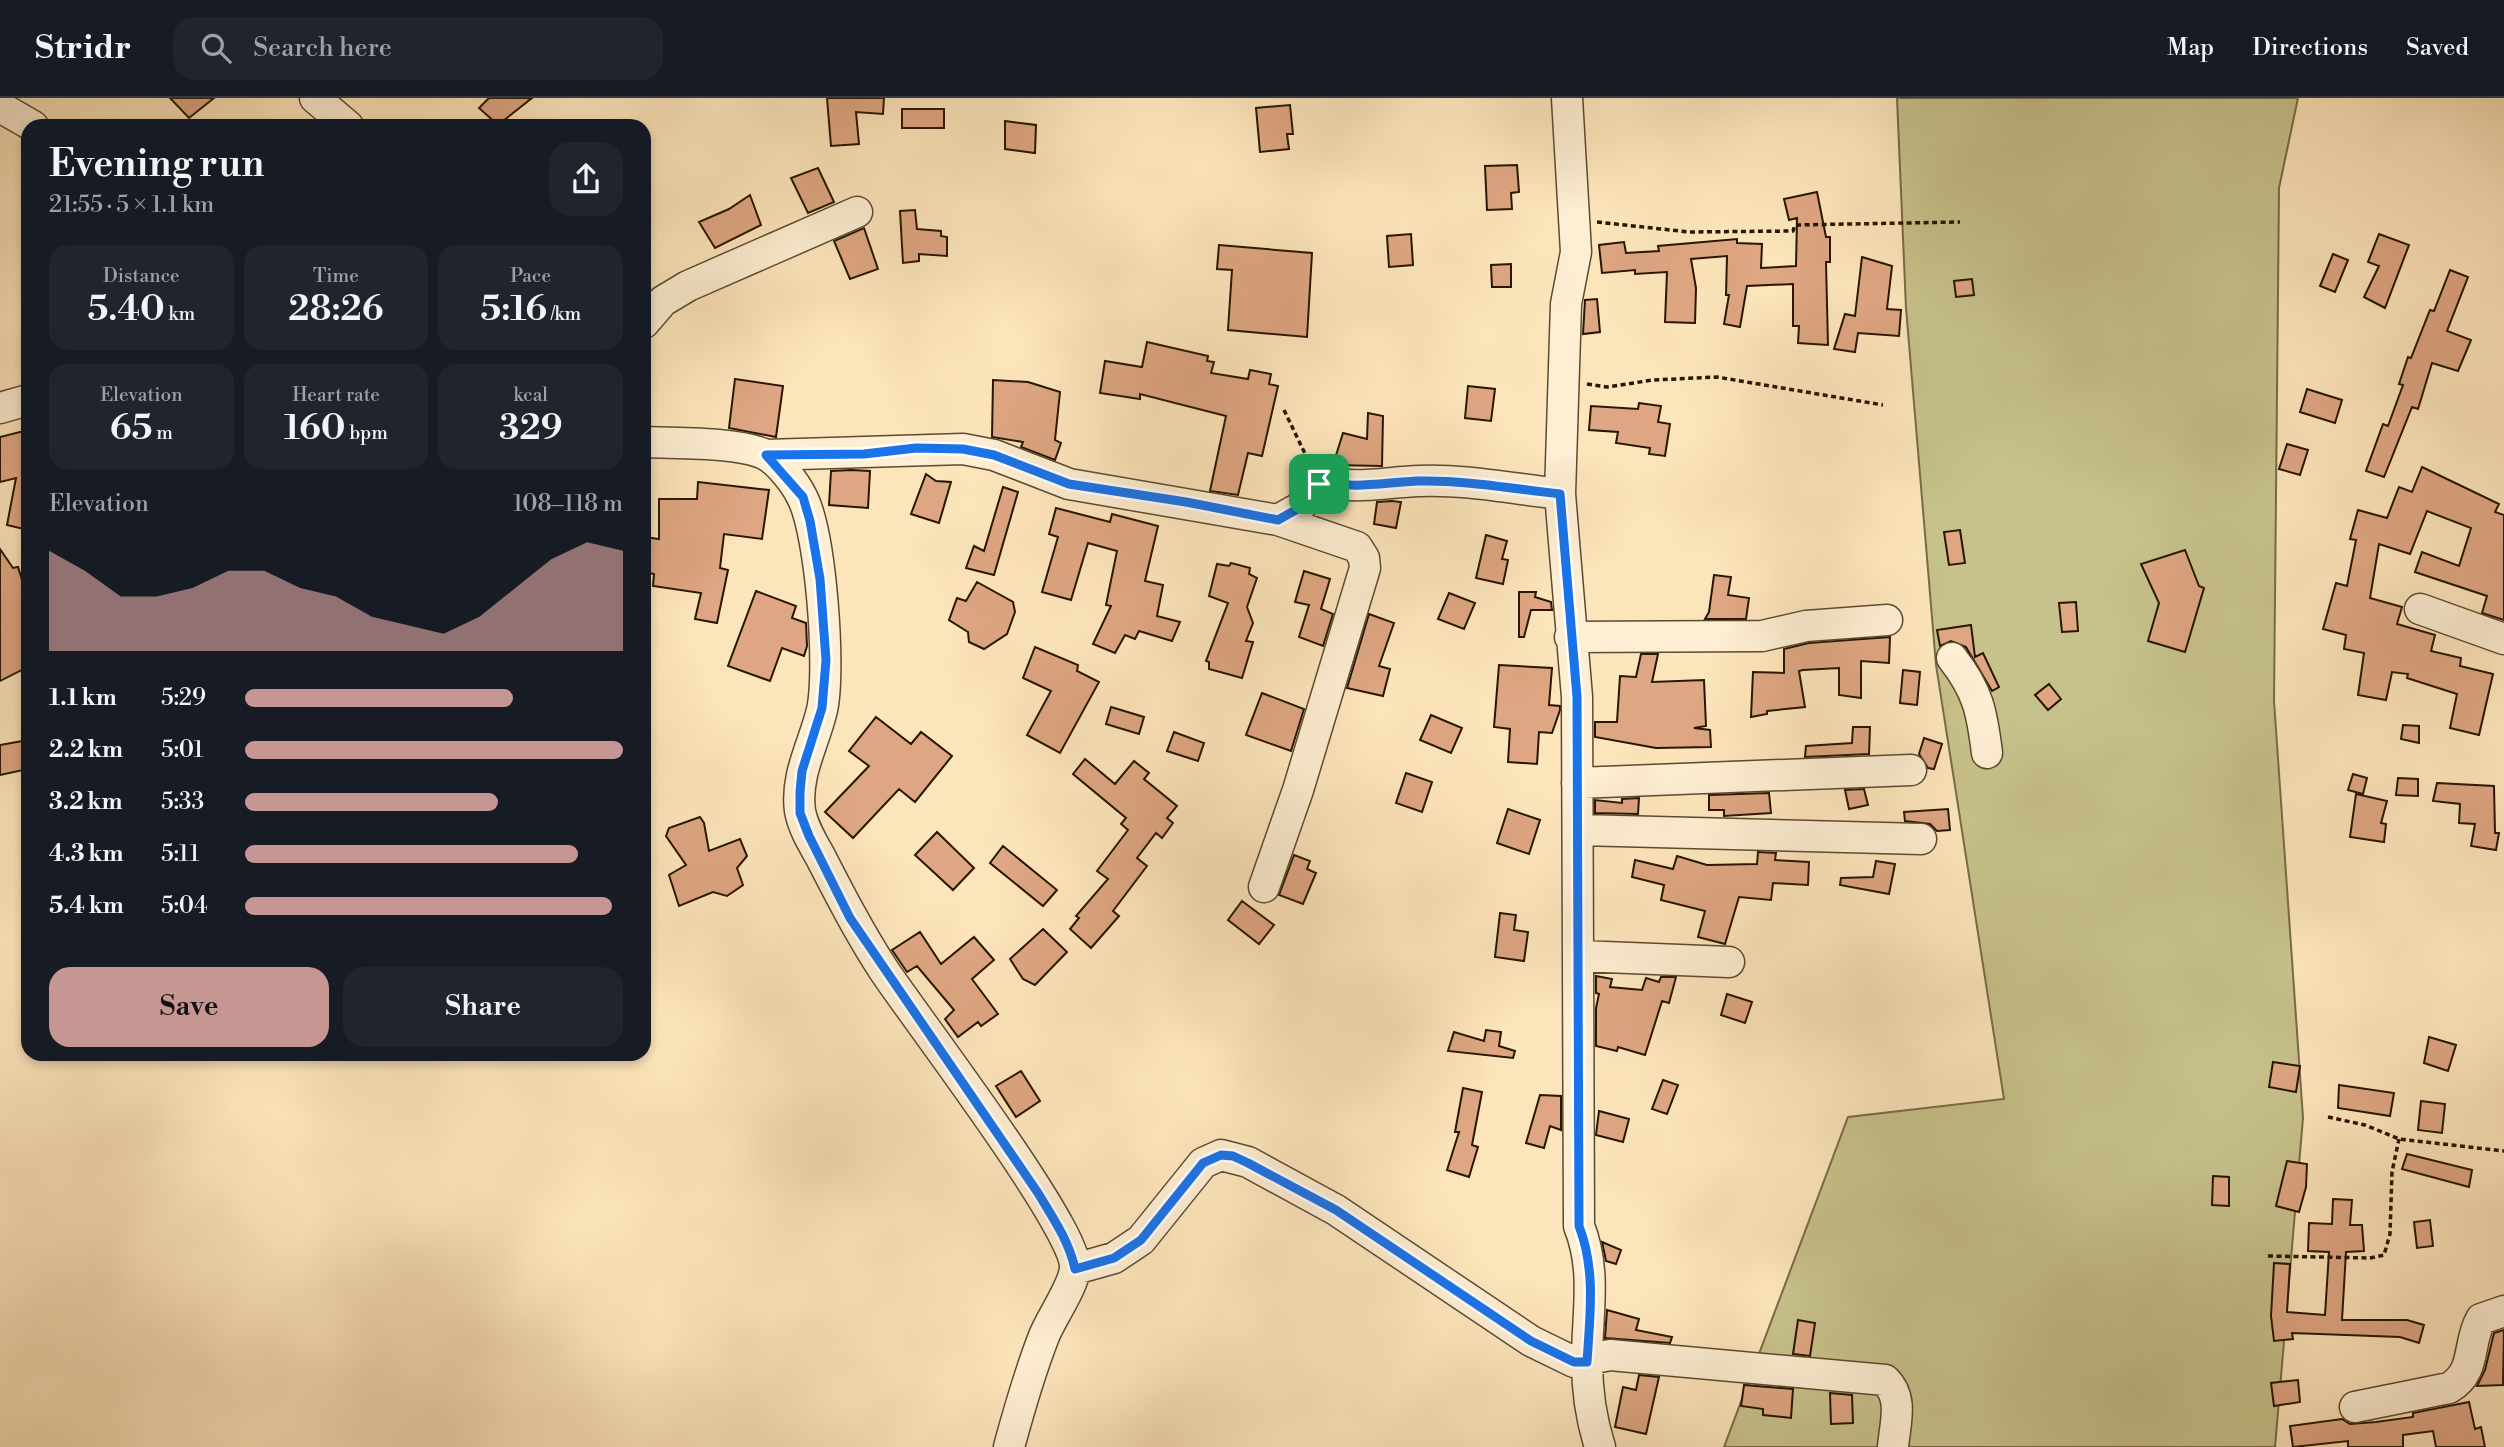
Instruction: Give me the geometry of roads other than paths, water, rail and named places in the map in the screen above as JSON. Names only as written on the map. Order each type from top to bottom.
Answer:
[{"type":"street","points":[[315,98],[338,119]]},
{"type":"street","points":[[1567,98],[1576,252],[1566,304],[1560,494],[1577,697],[1580,830],[1579,1226],[1588,1249],[1592,1278],[1587,1362],[1591,1420],[1600,1447]]},
{"type":"street","points":[[0,107],[21,119]]},
{"type":"street","points":[[651,315],[663,301],[688,286],[857,212]]},
{"type":"street","points":[[0,408],[21,402]]},
{"type":"street","points":[[651,442],[740,448],[766,455],[864,454],[916,448],[963,449],[994,455],[1069,484],[1186,502],[1278,520],[1357,547],[1364,558],[1365,568],[1298,790],[1264,887]]},
{"type":"street","points":[[766,455],[803,497],[820,579],[826,660],[822,708],[802,771],[800,813],[809,836],[863,938],[972,1094],[1072,1252],[1075,1269],[1045,1334],[1009,1447]]},
{"type":"street","points":[[1278,520],[1299,508],[1322,481],[1337,485],[1384,486],[1419,481],[1560,494]]},
{"type":"street","points":[[2420,609],[2504,639]]},
{"type":"street","points":[[1570,637],[1762,636],[1807,626],[1887,620]]},
{"type":"street","points":[[1952,658],[1972,684],[1983,716],[1987,753]]},
{"type":"street","points":[[1577,783],[1911,770]]},
{"type":"street","points":[[1580,830],[1921,839]]},
{"type":"street","points":[[1580,956],[1729,962]]},
{"type":"street","points":[[1075,1269],[1114,1258],[1141,1240],[1203,1163],[1210,1157],[1233,1156],[1336,1210],[1531,1341],[1574,1362],[1587,1362],[1610,1355],[1885,1380],[1894,1388],[1898,1400],[1893,1447]]},
{"type":"street","points":[[2355,1407],[2449,1388],[2459,1382],[2468,1372],[2474,1330],[2481,1318],[2504,1311]]}]
